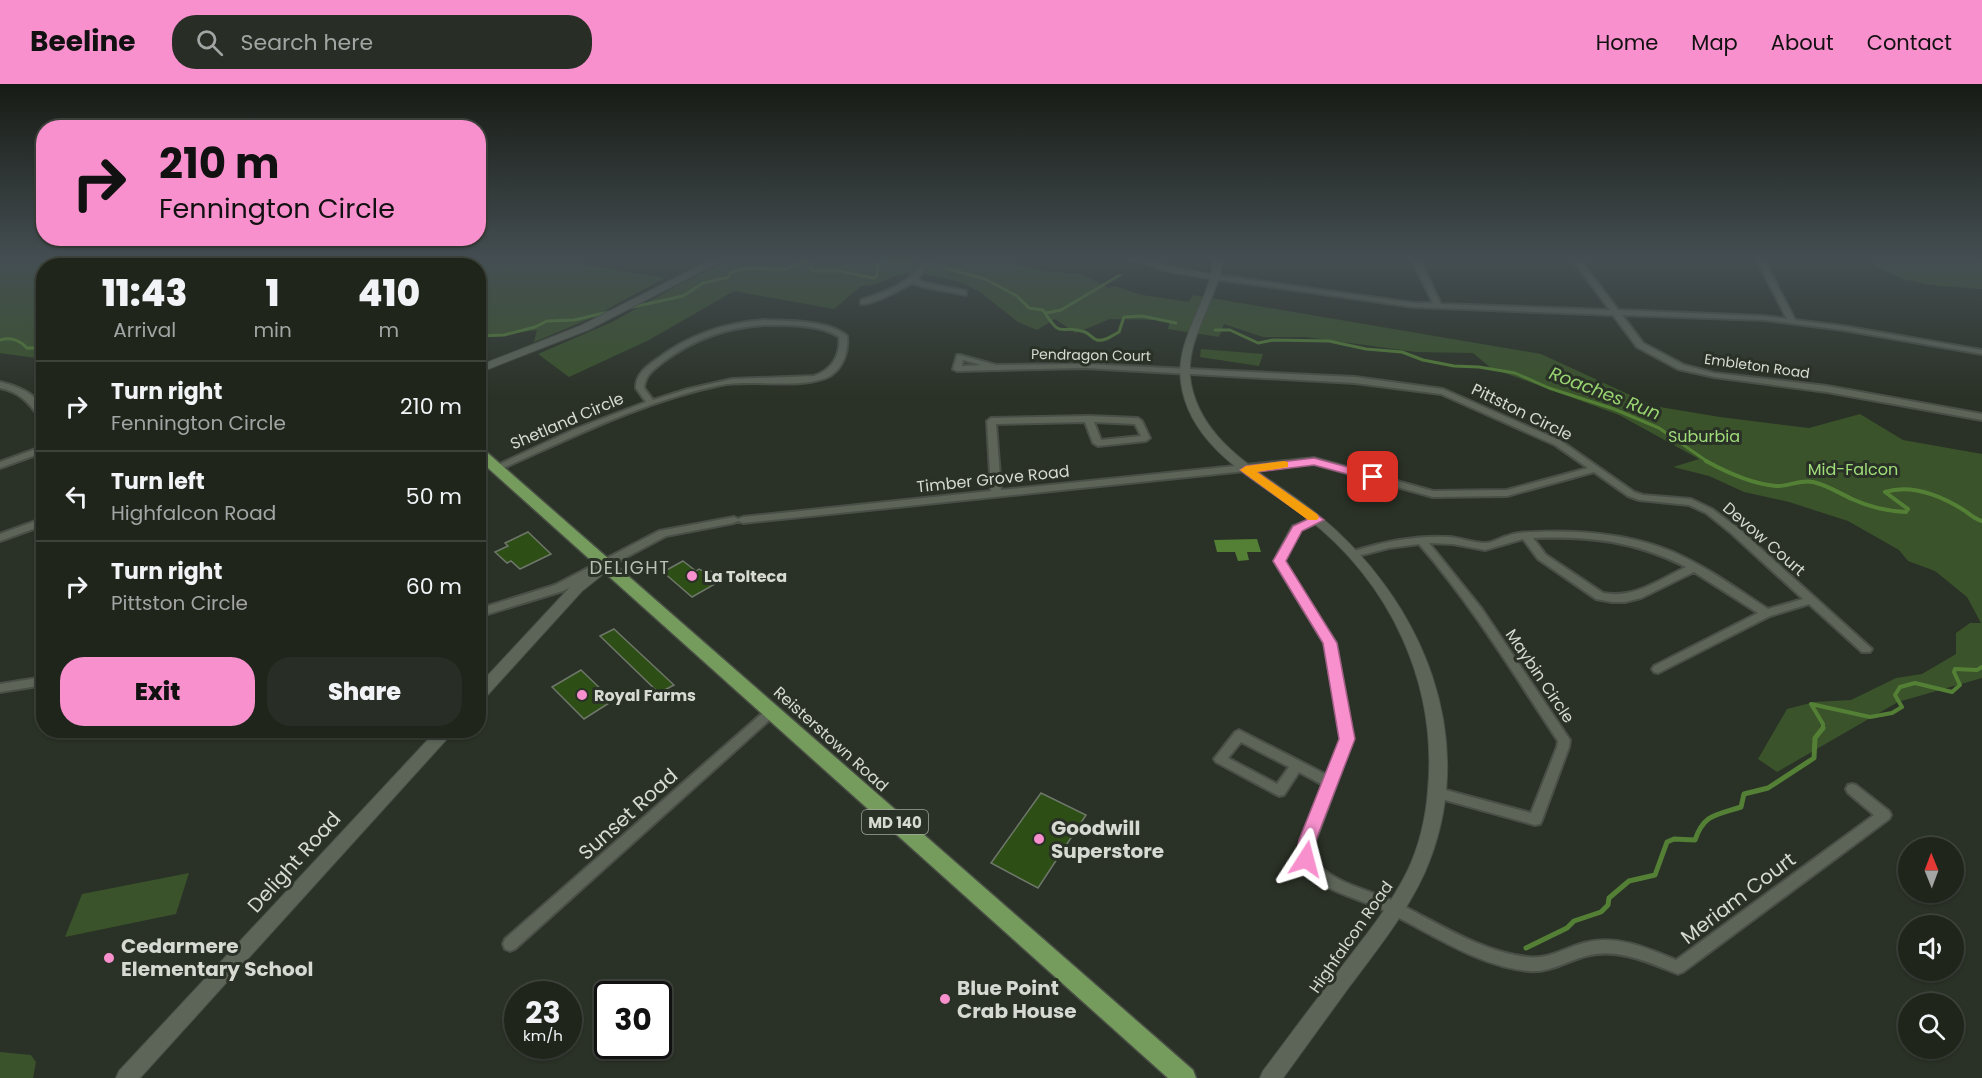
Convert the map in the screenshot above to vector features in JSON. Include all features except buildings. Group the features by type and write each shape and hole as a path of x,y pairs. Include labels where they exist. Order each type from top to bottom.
{"main road":[{"name":"Reisterstown Road","path":"486,459 1185,1078"}],"street":[{"path":"486,367 584,328 629,304"},
{"name":"Highfalcon Road","path":"1204,304 1187,348 1185,371 1191,398 1202,420 1216,440 1246,470 1317,520 1354,554 1394,607 1408,630 1423,665 1439,735 1438,793 1422,857 1395,909 1270,1078"},
{"path":"1420,304 1736,316 1792,321 1982,352"},
{"name":"Embleton Road","path":"1609,304 1640,345 1665,360 1690,369 1714,375 1827,389 1982,417"},
{"path":"1784,304 1792,321"},
{"name":"Shetland Circle","path":"496,468 607,418 650,402 735,380 818,377 831,371 836,365 844,347 843,336 824,328 774,321 734,325 678,347 643,375 640,388 650,402"},
{"name":"Pendragon Court","path":"996,367 1085,366 1185,371"},
{"name":"Pittston Circle","path":"1185,371 1355,380 1443,392 1558,443 1595,469"},
{"path":"0,386 22,392 30,397 36,406"},
{"path":"996,494 991,421 1088,418 1138,421 1146,438 1098,443 1088,418"},
{"path":"0,465 36,452"},
{"path":"1246,470 1314,462 1419,490 1444,494 1507,493 1595,469"},
{"name":"Devow Court","path":"1595,469 1630,494 1642,498 1691,502 1709,511 1735,531 1866,649"},
{"name":"Timber Grove Road","path":"486,611 558,588 606,565 650,538 663,533 739,520 1246,470"},
{"path":"1317,520 1297,528 1279,561 1330,643 1347,739 1307,840 1306,859 1316,872 1326,878 1395,909"},
{"path":"0,538 36,524"},
{"path":"1354,554 1378,547 1420,540 1454,540 1487,547 1514,537 1526,536 1586,534 1629,540 1673,555 1766,613"},
{"path":"1526,536 1542,557 1600,596 1610,599 1630,598 1695,567"},
{"name":"Maybin Circle","path":"1420,540 1440,561 1471,603 1564,740 1535,820 1438,793"},
{"path":"486,687 577,588 606,565"},
{"path":"1658,669 1766,613 1811,600"},
{"path":"0,688 36,682"},
{"name":"Sunset Road","path":"510,944 771,712"},
{"path":"1297,765 1279,791 1220,759 1239,735 1297,765 1329,782"},
{"name":"Delight Road","path":"126,1078 440,738"},
{"name":"Meriam Court","path":"1395,909 1441,933 1506,960 1529,964 1550,963 1589,948 1610,948 1634,952 1678,967 1884,815 1852,789"}],"green space":[{"path":"0,304 36,304 36,358 0,353"},
{"path":"486,304 616,304 589,319 534,342 537,330 486,337"},
{"path":"644,304 711,304 649,340 569,377 538,354 612,322"},
{"path":"808,304 839,304 834,309"},
{"path":"996,304 1248,304 1541,354 1654,406 1809,428 1860,414 1903,440 1982,454 1982,678 1898,702 1777,772 1758,759 1787,709 1814,702 1851,700 1896,678 1922,674 1956,654 1956,633 1970,623 1981,623 1967,597 1935,571 1908,561 1899,550 1848,521 1789,502 1744,492 1709,476 1673,467 1699,459 1619,415 1491,368 1473,353 1416,352 1306,337 1263,337 1224,324 1219,337 1168,329 1170,320 1110,319 1076,333 1055,319 1037,330 1018,322"},
{"path":"1201,349 1263,354 1259,366 1200,357"},
{"path":"189,873 176,914 65,937 82,894"},
{"path":"0,1052 31,1055 36,1062 33,1078 0,1078"}],"shaded area":[{"path":"1257,539 1261,552 1247,552 1249,560 1238,561 1235,552 1217,552 1214,540"}],"waterway":[{"name":"Roaches Run","path":"628,308 645,304"},
{"name":"Roaches Run","path":"1025,304 1029,308 1043,310 1058,329 1085,332 1097,340 1119,332 1124,317 1142,316 1176,323"},
{"path":"1046,313 1061,310 1070,304"},
{"name":"Roaches Run","path":"486,336 504,335 535,327 547,321 574,320 609,312"},
{"name":"Roaches Run","path":"1215,330 1230,330 1258,343 1273,340 1329,341 1366,349 1402,352 1423,360 1454,366 1479,367 1515,373 1549,388 1614,409 1659,428 1708,462"},
{"name":"Roaches Run","path":"0,340 15,340 27,348 36,348"},
{"name":"Roaches Run","path":"1708,462 1731,473 1767,485 1781,486 1813,482 1865,504 1892,511 1906,512 1908,509 1885,492 1905,489 1925,492 1953,504 1982,521"},
{"path":"1823,728 1811,704 1870,717 1892,713 1902,707 1895,695 1900,687 1915,683 1952,692 1960,685 1954,672 1955,669 1977,670 1982,667"},
{"path":"1526,948 1567,928 1574,921 1601,912 1608,905 1609,898 1629,881 1655,875 1667,842 1674,839 1695,840 1707,820 1741,807 1744,794 1768,788 1814,758 1815,738 1823,728"}],"slow traffic":[{"path":"1284,465 1246,470 1313,517"}],"place":[{"name":"La Tolteca","path":"692,576"},
{"name":"Royal Farms","path":"582,695"},
{"name":"Goodwill Superstore","path":"1039,839"},
{"name":"Cedarmere Elementary School","path":"109,958"},
{"name":"Blue Point Crab House","path":"945,999"}],"district":[{"name":"DELIGHT","path":"630,567"}],"route":[{"path":"1306,859 1307,840 1347,739 1330,643 1279,561 1297,528 1317,520 1246,470 1314,462 1373,477"}],"park label":[{"name":"Suburbia","path":"1704,436"},
{"name":"Mid-Falcon","path":"1853,469"}]}
